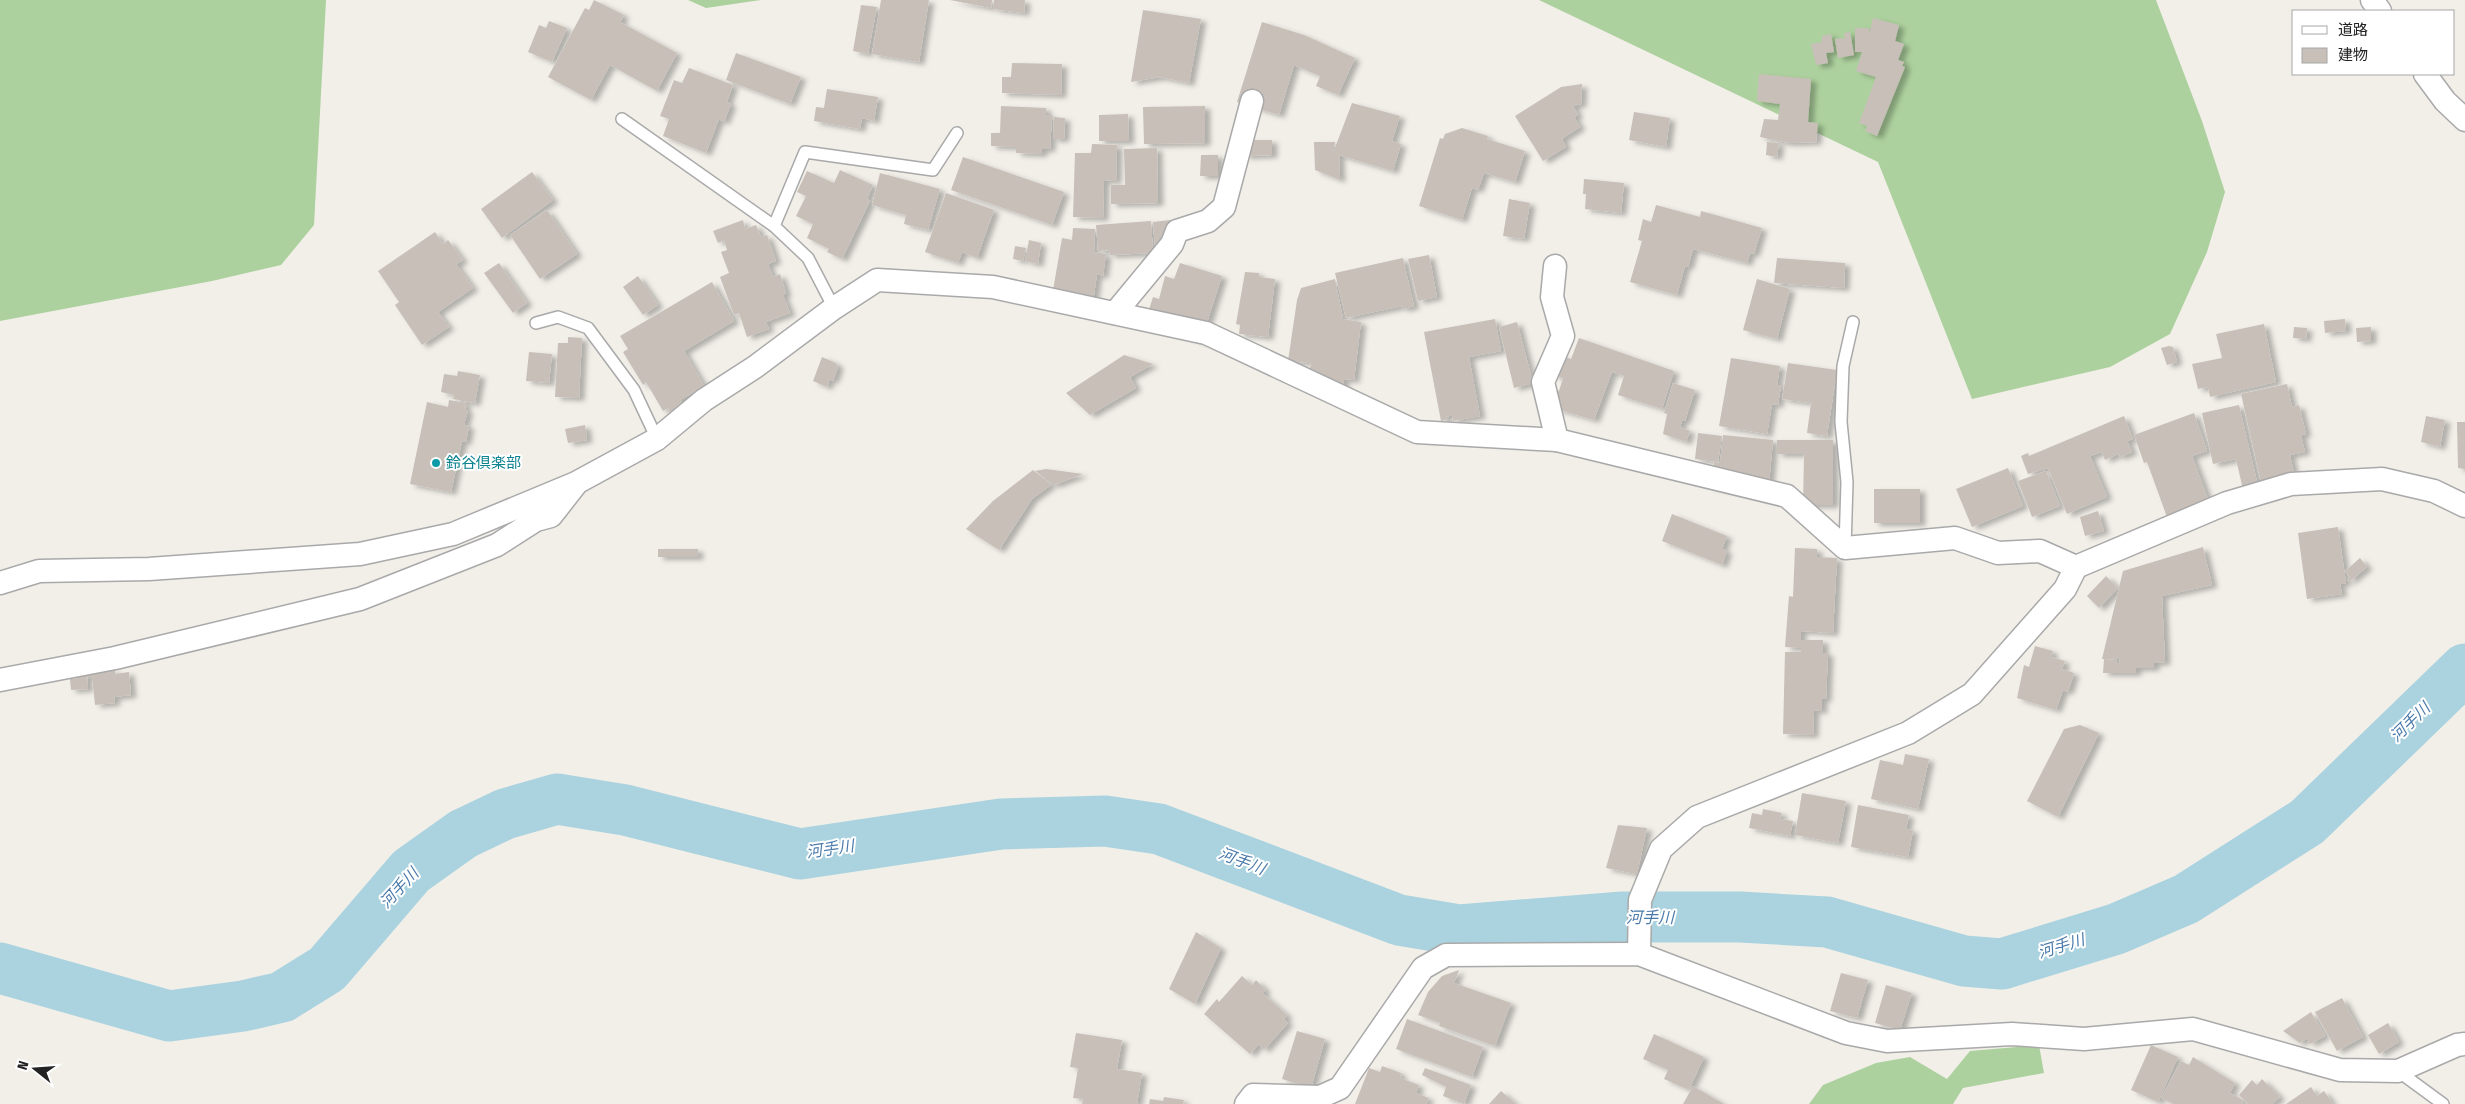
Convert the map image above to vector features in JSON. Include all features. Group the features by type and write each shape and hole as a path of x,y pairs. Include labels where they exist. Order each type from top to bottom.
{"street":[{"path":"2426,75 2445,101 2465,120"},
{"path":"1115,313 1172,244 1177,232 1208,221 1224,207 1237,165 1252,101"},
{"path":"1555,266 1552,297 1563,336 1543,382 1557,440"},
{"path":"0,583 39,571 149,570 360,554 453,534 576,484 657,439 704,400 755,367 834,308 877,280 993,287 1206,333 1417,432 1557,440 1786,496 1845,548 1955,538 1998,552 2040,551 2076,566"},
{"path":"1639,943 1640,900 1661,849 1697,817 1908,733 1972,694 2065,589 2076,566 2227,503 2291,484 2382,478 2434,491 2465,506"},
{"path":"0,680 115,658 360,599 497,544 536,520 552,516 576,484"},
{"path":"1246,1104 1253,1095 1320,1097 1340,1088 1423,968 1446,955 1639,943 1846,1033 1887,1041 2012,1034 2084,1039 2193,1029 2340,1070 2398,1071 2457,1045 2465,1044"}],"lane":[{"path":"622,119 774,226 808,258 834,308"},
{"path":"774,226 805,152 933,170 956,133"},
{"path":"536,323 558,317 588,328 634,390 657,439"},
{"path":"1845,548 1847,482 1841,422 1843,366 1853,322"},
{"path":"2398,1071 2443,1104"}],"green space":[{"path":"0,0 326,0 314,225 281,265 212,281 0,321"},
{"path":"688,0 761,0 706,8"},
{"path":"1539,0 2156,0 2202,121 2225,192 2207,252 2170,334 2110,367 1972,399 1878,162"},
{"path":"2039,1045 2044,1073 1963,1088 1953,1104 1809,1104 1823,1085 1876,1063 1910,1057 1947,1079 1970,1051"}],"building":[{"path":"594,0 624,15 620,22 677,53 657,91 610,65 591,100 548,77 585,8 589,10"},
{"path":"881,0 929,0 919,62 872,54"},
{"path":"950,0 992,0 991,8"},
{"path":"994,0 1025,0 1024,13 993,9"},
{"path":"861,5 877,7 868,54 853,51"},
{"path":"1143,10 1201,19 1189,83 1160,77 1131,82"},
{"path":"1873,18 1899,25 1895,41 1904,44 1898,60 1904,62 1902,66 1905,67 1877,136 1865,131 1867,126 1859,123 1876,77 1856,71 1862,52 1855,52 1855,28 1869,28 1869,34"},
{"path":"549,21 567,28 552,62 528,52 539,25 546,28"},
{"path":"1262,22 1304,35 1355,58 1338,95 1316,86 1320,76 1294,65 1279,115 1237,102"},
{"path":"1850,32 1854,55 1838,58 1835,39 1845,38 1844,33"},
{"path":"1831,34 1834,52 1826,53 1828,63 1816,65 1811,44 1822,42 1822,36"},
{"path":"736,53 801,77 790,104 726,80"},
{"path":"1012,63 1062,64 1061,95 1002,93 1002,77 1011,77"},
{"path":"689,68 733,85 727,102 731,104 724,122 719,119 706,153 663,136 669,119 660,116 674,80 682,83"},
{"path":"1759,74 1811,79 1808,122 1818,123 1816,142 1789,143 1760,137 1764,119 1778,120 1780,104 1757,101"},
{"path":"1582,84 1581,104 1573,106 1578,115 1574,117 1580,127 1562,139 1566,147 1543,161 1515,116 1561,87"},
{"path":"827,89 878,97 874,121 862,118 860,129 814,121 816,107 824,108"},
{"path":"1352,103 1400,116 1392,141 1401,144 1393,171 1339,155 1340,180 1315,170 1314,142 1335,142 1333,153"},
{"path":"1001,106 1046,108 1046,115 1052,115 1050,149 1042,149 1042,154 1016,153 1016,147 991,146 991,133 1000,133"},
{"path":"1205,106 1205,143 1144,144 1143,107"},
{"path":"1634,112 1670,118 1666,147 1629,140"},
{"path":"1128,114 1129,141 1099,141 1099,115"},
{"path":"1054,117 1065,118 1064,139 1053,139"},
{"path":"1462,128 1488,136 1487,139 1525,151 1515,182 1484,173 1478,190 1472,188 1462,220 1419,206 1440,138 1443,139 1445,134"},
{"path":"1244,140 1272,140 1272,155 1244,156"},
{"path":"1767,142 1779,143 1777,157 1766,155"},
{"path":"1092,144 1117,145 1116,181 1104,180 1103,218 1073,217 1075,153 1091,153"},
{"path":"1157,148 1158,203 1111,204 1111,185 1125,185 1124,149"},
{"path":"1201,155 1218,155 1218,176 1200,176"},
{"path":"963,157 1064,192 1052,225 951,190"},
{"path":"840,170 873,185 867,199 870,201 842,259 827,252 829,249 807,238 813,224 796,216 806,196 797,192 807,171 834,183"},
{"path":"532,172 553,200 502,238 481,209"},
{"path":"880,173 940,189 928,230 904,224 906,215 872,205"},
{"path":"1584,179 1624,183 1621,213 1585,209"},
{"path":"946,193 994,210 977,258 962,252 958,263 925,252"},
{"path":"1509,199 1530,203 1524,239 1503,236"},
{"path":"1656,205 1700,217 1701,211 1762,228 1754,254 1750,253 1747,263 1693,249 1688,267 1685,266 1677,295 1630,282 1642,241 1638,240 1643,219 1651,222"},
{"path":"547,210 577,254 540,279 510,235"},
{"path":"1179,219 1155,248 1153,222"},
{"path":"743,220 745,229 756,225 761,237 767,235 776,261 768,264 773,277 780,274 786,293 783,295 790,313 766,322 769,329 747,337 739,313 734,315 720,277 729,273 721,252 727,250 724,240 718,243 713,231"},
{"path":"1151,221 1153,253 1110,255 1109,250 1098,251 1096,225"},
{"path":"1073,228 1095,229 1094,252 1106,254 1103,276 1097,274 1092,309 1051,302 1062,238 1072,240"},
{"path":"435,232 443,244 448,240 463,260 456,264 473,288 438,312 449,327 422,345 395,305 399,302 378,271"},
{"path":"1029,240 1041,243 1038,264 1025,261"},
{"path":"1015,246 1026,248 1023,261 1013,259"},
{"path":"1429,255 1437,297 1418,301 1408,259"},
{"path":"1403,258 1414,306 1403,309 1402,306 1346,318 1335,273"},
{"path":"1777,258 1845,263 1844,288 1774,283"},
{"path":"499,263 527,303 513,313 484,273"},
{"path":"1180,263 1222,276 1201,341 1145,322 1153,297 1159,299 1165,276 1174,279"},
{"path":"1245,272 1259,273 1259,277 1275,279 1268,337 1239,334 1240,325 1236,324"},
{"path":"638,276 658,305 643,315 623,287"},
{"path":"1335,279 1343,319 1361,322 1354,380 1344,379 1343,388 1309,375 1311,363 1288,361 1297,300 1301,288"},
{"path":"1757,279 1790,289 1777,339 1743,330"},
{"path":"712,282 734,321 684,351 704,386 680,400 684,406 671,413 668,408 663,411 646,382 643,385 623,352 628,349 620,336"},
{"path":"1495,319 1501,351 1469,357 1480,416 1453,421 1452,415 1446,417 1446,420 1441,421 1424,332"},
{"path":"2345,319 2346,331 2325,333 2324,321"},
{"path":"1517,322 1533,383 1514,388 1499,327"},
{"path":"2264,324 2276,382 2210,397 2208,387 2198,389 2192,364 2222,358 2216,334"},
{"path":"2294,327 2307,328 2306,339 2293,338"},
{"path":"2371,327 2371,341 2357,342 2356,328"},
{"path":"568,337 582,338 579,398 555,397 558,343 568,343"},
{"path":"1579,338 1674,371 1662,409 1618,395 1624,376 1612,372 1594,420 1556,409 1552,389 1559,391 1563,378 1552,375 1558,355 1571,359"},
{"path":"2173,347 2177,362 2167,365 2161,348"},
{"path":"529,352 552,354 549,383 526,381"},
{"path":"1124,355 1153,364 1130,377 1136,388 1090,415 1066,393"},
{"path":"822,357 836,363 838,367 833,381 830,379 827,387 813,381"},
{"path":"1731,358 1780,366 1777,385 1781,385 1778,405 1772,404 1767,434 1719,426"},
{"path":"1788,363 1837,370 1827,436 1807,433 1811,403 1782,399"},
{"path":"458,371 480,375 475,403 453,399 454,395 441,392 444,374 457,376"},
{"path":"1673,383 1695,390 1685,421 1682,421 1680,427 1690,431 1686,442 1663,434 1667,414 1664,413"},
{"path":"2287,384 2292,407 2299,405 2306,434 2301,435 2305,452 2290,455 2296,484 2263,491 2241,394"},
{"name":"鈴谷倶楽部","path":"449,400 466,403 465,410 468,410 464,425 469,426 466,442 462,441 451,492 410,484 427,402 448,407"},
{"path":"2239,405 2259,490 2244,494 2236,459 2213,464 2202,413"},
{"path":"2194,413 2207,451 2192,456 2209,502 2167,517 2147,462 2144,463 2134,435"},
{"path":"2124,416 2133,439 2127,441 2132,452 2120,457 2118,454 2105,460 2102,452 2090,456 2107,497 2067,514 2048,468 2028,474 2021,456 2028,453 2029,456"},
{"path":"2426,416 2445,420 2440,447 2421,442"},
{"path":"2457,422 2465,422 2465,469 2458,468"},
{"path":"585,425 587,440 568,443 565,429"},
{"path":"1698,433 1722,436 1718,462 1695,459"},
{"path":"1723,435 1773,440 1768,495 1711,486 1714,462 1720,463"},
{"path":"1777,440 1833,440 1833,505 1803,505 1804,454 1777,454"},
{"path":"2008,468 2023,506 1972,527 1956,489"},
{"path":"1046,469 1083,474 1054,485 1035,471"},
{"path":"1033,470 1051,485 1032,499 999,550 966,529 993,501"},
{"path":"2046,471 2060,506 2032,517 2018,481"},
{"path":"1874,489 1920,489 1920,523 1874,523"},
{"path":"2098,511 2104,531 2085,536 2080,517"},
{"path":"1672,514 1727,536 1722,549 1727,551 1722,565 1662,541"},
{"path":"2338,527 2346,583 2340,584 2342,594 2307,599 2298,533"},
{"path":"2203,547 2212,585 2162,596 2165,662 2154,663 2154,668 2136,668 2136,673 2103,673 2104,659 2102,659 2123,571","holes":["2104,659 2120,659 2119,663 2116,663 2117,660"]},
{"path":"1795,548 1817,549 1817,557 1837,558 1833,633 1801,631 1801,640 1823,640 1823,653 1828,653 1826,699 1822,699 1822,711 1814,710 1813,735 1783,734 1785,652 1801,652 1801,648 1785,647 1789,596 1793,597"},
{"path":"658,549 698,549 698,557 658,557"},
{"path":"2360,558 2367,567 2349,582 2347,580 2350,578 2345,571"},
{"path":"2106,576 2118,588 2099,608 2087,596"},
{"path":"2035,646 2053,651 2051,657 2065,661 2062,669 2074,673 2068,692 2063,690 2056,710 2017,698 2024,665 2029,667"},
{"path":"115,670 115,674 129,672 131,695 114,697 115,703 95,705 92,677 87,677 88,689 71,690 70,679 78,678 77,673"},
{"path":"2080,725 2099,733 2058,817 2027,801 2064,729"},
{"path":"1905,754 1929,759 1918,809 1871,799 1880,760 1903,765"},
{"path":"1802,793 1846,801 1838,843 1795,835"},
{"path":"1858,805 1909,815 1906,829 1913,830 1908,857 1851,847"},
{"path":"1763,809 1782,813 1780,819 1793,821 1790,836 1749,828 1752,813 1762,815"},
{"path":"1618,825 1647,828 1637,874 1606,868"},
{"path":"1196,932 1221,948 1195,1004 1169,989"},
{"path":"1459,970 1454,983 1511,1003 1495,1046 1439,1026 1440,1023 1418,1015 1428,992 1442,976"},
{"path":"1841,973 1868,980 1857,1018 1830,1011"},
{"path":"1242,976 1252,985 1256,980 1266,990 1262,993 1287,1015 1284,1019 1288,1023 1264,1050 1259,1044 1250,1054 1204,1014 1217,999 1219,1002"},
{"path":"1886,985 1912,993 1900,1030 1875,1023"},
{"path":"2342,998 2363,1037 2337,1051 2315,1012"},
{"path":"2311,1012 2325,1036 2310,1044 2307,1038 2300,1043 2283,1031"},
{"path":"1407,1019 1483,1047 1472,1077 1396,1049"},
{"path":"2388,1023 2399,1042 2379,1054 2368,1035"},
{"path":"1297,1031 1325,1039 1311,1088 1282,1079"},
{"path":"1076,1033 1122,1040 1117,1069 1142,1073 1137,1104 1082,1104 1083,1099 1073,1098 1078,1068 1070,1067"},
{"path":"1654,1034 1704,1057 1689,1090 1664,1079 1668,1070 1643,1059"},
{"path":"2151,1045 2178,1057 2158,1102 2131,1090"},
{"path":"2193,1057 2235,1083 2230,1093 2243,1100 2241,1104 2173,1104 2161,1098 2181,1061 2189,1065"},
{"path":"1382,1066 1401,1073 1400,1078 1419,1085 1416,1093 1429,1098 1426,1104 1355,1104 1369,1068 1380,1072"},
{"path":"1425,1068 1471,1085 1464,1104 1443,1096 1446,1087 1422,1075"},
{"path":"2262,1079 2280,1097 2272,1104 2248,1104 2239,1095 2252,1080 2257,1085"},
{"path":"1693,1086 1724,1104 1683,1104"},
{"path":"2311,1087 2317,1096 2324,1091 2333,1104 2286,1104"},
{"path":"1501,1091 1516,1104 1489,1104"},
{"path":"1164,1097 1184,1100 1183,1104 1149,1104 1150,1099 1163,1101"}],"waterway":[{"name":"河手川","path":"0,968 169,1016 243,1006 282,997 327,969 411,871 463,834 505,814 557,799 625,810 800,854 1001,824 1105,821 1159,829 1399,920 1459,930 1623,917 1740,917 1827,922 1964,961 2002,964 2116,929 2186,899 2307,822 2465,669"}],"place":[{"name":"鈴谷倶楽部","path":"436,463"}]}
